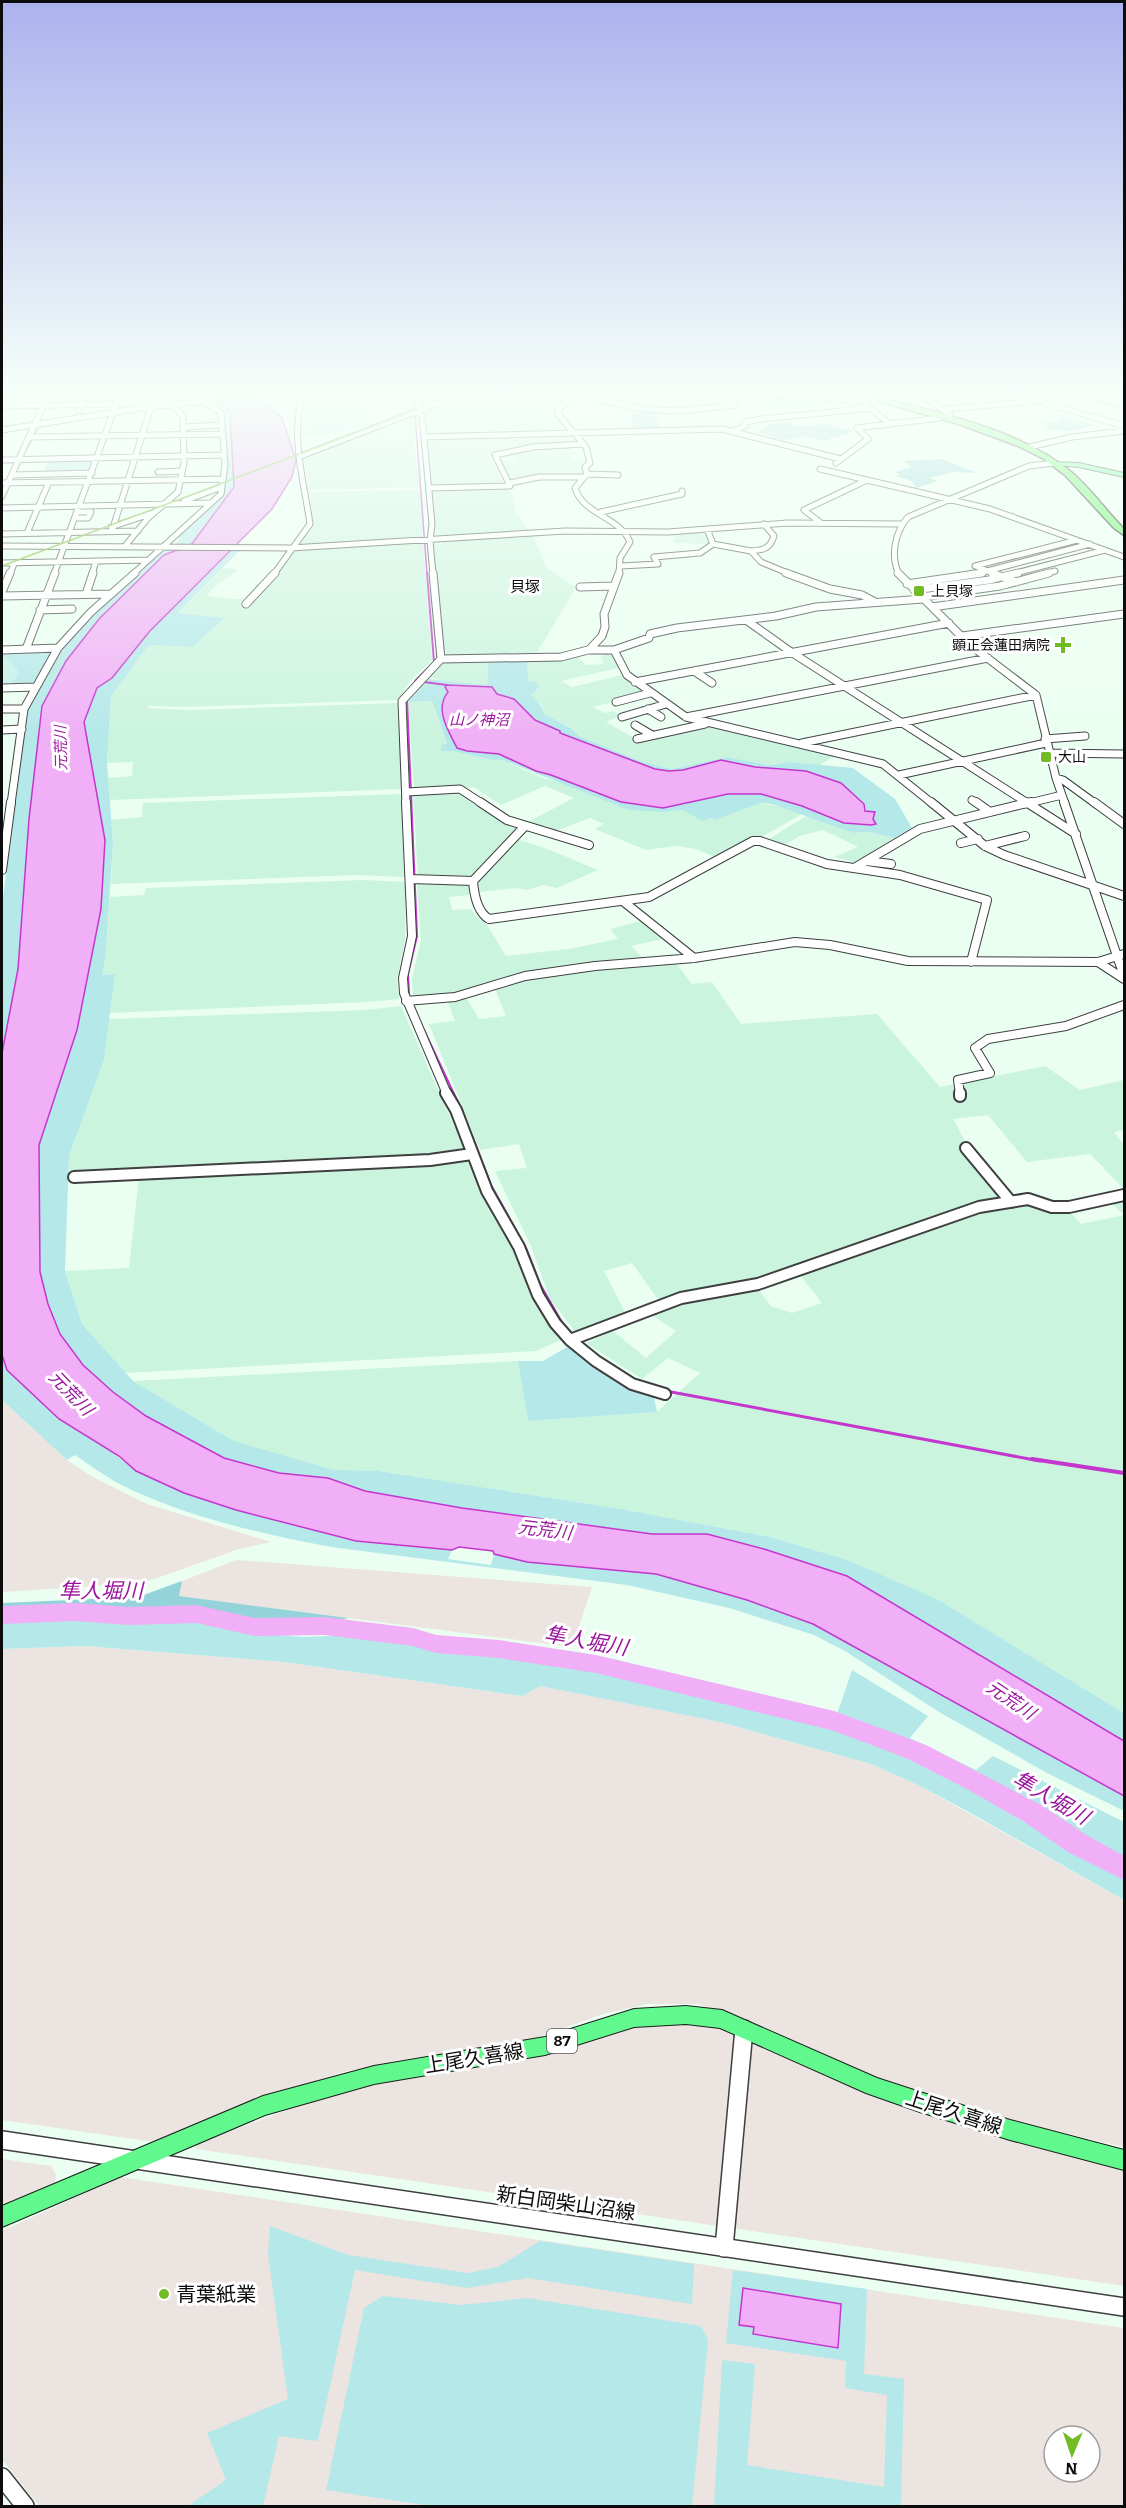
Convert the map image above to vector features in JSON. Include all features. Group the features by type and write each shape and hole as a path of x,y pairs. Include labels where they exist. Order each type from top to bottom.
{"highway":[{"path":"1101,508 1125,533"},
{"path":"1109,508 1125,526"}],"main road":[{"name":"上尾久喜線","path":"2,2217 263,2106 363,2078 545,2046 634,2018 686,2015 722,2019 873,2086 1010,2130 1125,2160"}],"street":[{"path":"27,533 38,508"},
{"path":"46,508 77,512 102,508"},
{"path":"26,649 79,508"},
{"path":"113,529 120,508"},
{"path":"125,546 159,508"},
{"path":"2,870 11,783 24,709 36,687 58,648 111,594 204,508"},
{"path":"246,604 270,582 291,548 310,524 308,508"},
{"path":"430,508 441,659"},
{"path":"588,650 602,636 604,614 621,566 620,558 630,542 625,531 593,508"},
{"path":"601,512 619,508"},
{"path":"808,508 804,510 821,523"},
{"path":"929,508 908,517 902,524 894,565 897,574 962,636 1036,695 1056,778 1092,884 1121,955 1125,978"},
{"path":"985,508 1053,534 1125,557"},
{"path":"2,569 154,513"},
{"path":"2,546 291,548 537,532 668,532 764,524 902,524"},
{"path":"621,566 658,564 654,557 700,553 713,544 751,551 764,550 772,543 774,536 764,524"},
{"path":"113,529 138,531"},
{"path":"707,529 713,544"},
{"path":"2,534 99,532"},
{"path":"1016,582 975,566 1077,540"},
{"path":"907,584 988,571 1090,544"},
{"path":"914,590 1002,577 1105,549"},
{"path":"751,551 761,562 830,589 862,595 878,604"},
{"path":"2,563 148,560"},
{"path":"86,594 96,561"},
{"path":"2,592 16,563"},
{"path":"665,1394 632,1384 570,1340 555,1323 538,1295 519,1246 487,1191 456,1110 406,1001 403,978 412,936 402,701 441,659 561,657 588,650 614,650 662,631 746,620 825,606 878,604 922,598 1016,582 1055,572 1042,566"},
{"path":"932,607 1125,580"},
{"path":"580,586 614,586"},
{"path":"2,597 111,594"},
{"path":"40,610 72,609"},
{"path":"962,636 1125,614"},
{"path":"746,620 791,652 1076,834"},
{"path":"635,682 949,623"},
{"path":"2,650 58,648"},
{"path":"614,650 627,675 686,717 883,764 986,846 1004,855 1125,896"},
{"path":"686,717 988,658"},
{"path":"694,671 711,683"},
{"path":"2,688 36,687"},
{"path":"616,702 650,693"},
{"path":"797,744 1036,695"},
{"path":"622,717 666,704"},
{"path":"2,709 24,709"},
{"path":"648,709 661,717"},
{"path":"637,739 705,723"},
{"path":"635,725 652,735"},
{"path":"2,730 22,729"},
{"path":"899,776 1046,741 1085,736"},
{"path":"1049,753 1125,754"},
{"path":"1056,778 1063,780 1125,824"},
{"path":"407,792 460,789 507,820 589,845"},
{"path":"856,867 920,829 1062,795"},
{"path":"972,800 990,812"},
{"path":"493,811 501,807"},
{"path":"525,826 473,881 474,894 484,916 489,918 649,897 753,841 760,841 827,864 900,875 987,900 971,962"},
{"path":"986,846 1025,836"},
{"path":"961,843 978,839"},
{"path":"866,861 891,864"},
{"path":"411,879 473,881"},
{"path":"624,902 694,958"},
{"path":"406,1001 454,997 525,976 595,966 694,958 795,942 830,945 908,961 1098,962 1121,955"},
{"path":"1098,962 1125,978"},
{"path":"960,1096 958,1080 990,1073 989,1064 975,1048 988,1039 1066,1026 1125,1005"},
{"path":"966,1148 1011,1202"},
{"path":"74,1177 430,1160 472,1154"},
{"path":"570,1340 681,1298 758,1284 979,1207 1028,1199 1052,1207 1069,1207 1125,1196"},
{"path":"724,2247 744,2029"},
{"name":"新白岡柴山沼線","path":"2,2140 1125,2307"},
{"path":"2,2477 25,2506"}],"shaded area":[{"path":"207,508 218,508 191,545 175,545 180,538 176,537"},
{"path":"180,548 164,555 99,619 66,661 42,706 29,819 18,969 2,1053 2,905 28,708 63,647 90,617 161,551"},
{"path":"229,550 240,550 178,613 224,618 193,647 149,645 111,696 107,763 113,843 106,951 102,975 115,974 104,1060 69,1156 65,1271 82,1324 133,1381 234,1441 333,1470 379,1471 621,1509 770,1537 848,1560 937,1599 1124,1713 1124,1741 847,1576 764,1549 707,1534 652,1534 462,1508 365,1491 328,1478 279,1473 224,1458 146,1416 113,1392 83,1365 60,1334 48,1304 40,1272 39,1145 77,1030 101,909 105,840 84,722 97,688 112,678 149,633"},
{"path":"53,650 34,685 2,687 2,651"},
{"path":"2,658 10,661 18,670 17,676 9,686 2,686"},
{"name":"山ノ神沼","path":"534,658 527,662 529,681 538,682 539,687 531,695 540,704 545,714 572,729 579,736 640,761 672,769 727,757 769,765 789,762 853,768 895,799 912,828 894,838 870,832 853,833 772,804 761,803 715,820 711,818 702,821 682,810 665,812 629,810 502,760 441,751 441,745 447,744 432,701 408,702 429,679 487,685 488,659"},
{"path":"567,1347 574,1348 630,1388 654,1397 657,1412 528,1421 518,1361 543,1361"},
{"path":"2,1355 7,1370 136,1471 184,1493 236,1510 356,1541 452,1550 448,1559 491,1565 494,1554 527,1562 656,1574 747,1600 813,1624 1124,1796 1124,1811 1047,1773 939,1712 845,1651 814,1635 729,1608 627,1585 331,1547 220,1522 165,1504 114,1481 75,1455 67,1460 2,1400"},
{"path":"2,1400 67,1460 91,1476 147,1504 271,1542 239,1549 143,1583 2,1592"},
{"path":"236,1560 592,1587 572,1647 178,1596 182,1581"},
{"path":"182,1581 179,1596 348,1618 335,1622 255,1624 194,1608 116,1613 79,1608 2,1610 2,1603 138,1597"},
{"path":"57,1618 157,1623 194,1622 265,1634 303,1637 358,1635 404,1640 446,1653 517,1658 698,1691 864,1736 916,1757 1030,1819 1076,1851 1124,1877 1124,1900 967,1811 918,1785 871,1764 720,1722 540,1686 522,1696 284,1662 85,1646 2,1649 2,1620"},
{"path":"85,1646 284,1662 522,1696 540,1686 720,1722 871,1764 918,1785 1124,1900 1124,2147 999,2118 896,2086 734,2014 697,2004 647,2004 603,2014 520,2044 398,2060 343,2072 232,2109 154,2142 2,2120 2,1649"},
{"path":"852,1670 928,1716 910,1738 976,1770 993,1756 1124,1822 1124,1858 1008,1790 970,1775 903,1739 838,1719 838,1711"},
{"path":"654,2021 723,2028 881,2099 923,2114 1000,2137 1124,2168 1124,2286 196,2149 197,2144 361,2085 442,2070 525,2060"},
{"path":"2,2159 51,2166 56,2175 54,2185 2,2207"},
{"path":"120,2177 1124,2328 1124,2506 39,2506 2,2459 2,2231"},
{"path":"270,2226 348,2255 468,2273 498,2267 540,2241 694,2264 692,2304 528,2278 467,2288 355,2270 318,2441 279,2436 263,2506 188,2506 226,2480 207,2433 288,2399 268,2254"},
{"path":"733,2270 867,2289 864,2374 904,2379 901,2506 714,2506 722,2360 755,2364 747,2465 884,2487 887,2395 845,2388 846,2361 726,2343"},
{"path":"383,2296 461,2305 528,2298 701,2326 708,2340 692,2506 430,2506 326,2490 364,2308"}],"green space":[{"path":"312,508 421,508 423,538 297,545 314,524"},
{"path":"434,508 515,508 516,514 529,531 436,536"},
{"path":"706,531 711,544 673,543 675,533"},
{"path":"533,535 546,567 576,588 536,654 446,657 433,544 442,544 443,540"},
{"path":"423,541 432,660 411,680 398,700 187,707 149,706 148,708 190,710 398,703 403,789 110,800 108,778 132,776 133,762 107,763 111,696 149,645 193,647 223,618 177,614 223,568 239,569 212,589 207,596 247,600 267,582 287,550"},
{"path":"599,651 611,652 619,668 561,681 572,687 622,675 646,693 593,707 605,713 613,711 620,716 606,722 638,740 704,725 835,755 820,765 789,762 769,765 727,757 672,769 640,761 579,736 572,729 545,714 541,704 534,700 531,695 527,662 534,658 577,656 586,665 604,664 600,657 603,656"},
{"path":"488,659 487,685 444,681 428,677 446,661"},
{"path":"432,701 447,745 441,751 502,760 540,777 665,812 682,810 702,821 711,818 715,820 761,803 802,814 760,838 755,836 717,858 696,849 675,846 646,850 595,829 604,824 590,818 553,832 524,824 574,798 545,786 501,805 474,787 414,790 408,702"},
{"path":"457,792 491,815 519,827 475,876 469,879 418,878 413,793"},
{"path":"402,794 405,877 356,875 111,884 113,843 111,820 142,817 143,803"},
{"path":"806,816 853,833 870,832 894,838 856,863 834,857 858,847 823,830 800,836 782,846 766,841"},
{"path":"517,839 598,870 557,888 544,885 527,890 515,888 479,892 479,881"},
{"path":"363,880 406,882 405,940 397,979 399,999 110,1013 115,974 101,975 106,951 110,897 144,895 146,888"},
{"path":"417,882 469,885 469,895 449,897 452,910 471,909 478,918 484,920 506,956 569,949 618,939 610,929 641,921 662,939 631,946 645,960 587,963 521,975 453,995 413,999 412,979 421,940"},
{"path":"676,963 692,984 712,982 741,1024 877,1014 940,1087 1045,1066 1080,1090 1124,1080 1124,1130 1114,1132 1124,1145 1124,1189 1090,1154 1027,1162 988,1115 953,1119 966,1143 959,1145 1005,1198 778,1273 659,1301 632,1263 604,1271 626,1314 577,1334 550,1299 531,1246 495,1171 527,1168 519,1144 480,1150 429,1024 455,1021 447,1000 466,997 479,1019 506,1016 495,989 527,979 591,967"},
{"path":"401,1006 465,1151 424,1157 69,1173 69,1156 104,1060 109,1019 365,1010"},
{"path":"470,1160 482,1193 513,1247 536,1305 561,1340 536,1351 125,1373 82,1324 65,1271 129,1268 139,1177 430,1165"},
{"path":"1124,1198 1124,1215 1110,1202"},
{"path":"1028,1202 1068,1210 1081,1224 1124,1215 1124,1713 937,1599 848,1560 770,1537 621,1509 379,1471 333,1471 234,1441 133,1381 518,1361 528,1421 657,1412 700,1373 668,1358 642,1379 586,1343 613,1331 646,1358 676,1331 650,1314 692,1300 756,1286 771,1306 792,1313 822,1303 799,1274 976,1211"}],"water":[{"name":"元荒川","path":"218,508 273,508 149,632 112,678 97,688 84,722 105,840 101,909 77,1030 39,1145 40,1272 48,1304 60,1334 83,1365 113,1392 146,1416 224,1458 279,1473 328,1478 365,1491 462,1508 652,1534 707,1534 764,1549 847,1576 1124,1741 1124,1796 813,1624 747,1600 656,1574 527,1562 494,1554 493,1551 459,1547 452,1550 356,1541 236,1510 184,1493 136,1471 119,1456 59,1419 7,1370 2,1355 2,1053 18,969 29,819 42,706 66,661 99,619 164,555 191,545"},
{"name":"山ノ神沼","path":"447,685 492,687 497,694 514,699 535,720 560,733 655,769 683,770 721,760 755,767 806,771 841,783 864,804 865,811 875,812 873,819 876,824 844,823 802,806 761,794 728,794 663,808 621,802 536,771 499,754 457,748 442,712 442,705 448,692 445,687"},
{"path":"743,2288 841,2304 838,2348 753,2334 754,2327 739,2325"}],"waterway":[{"path":"422,508 427,574"},
{"path":"427,573 434,662"},
{"path":"419,681 415,681 429,667"},
{"path":"424,682 447,685"},
{"path":"407,700 417,936 408,974 409,994"},
{"path":"424,1030 454,1094"},
{"path":"453,1093 462,1111"},
{"path":"472,1137 491,1186 526,1249 540,1285 563,1325"},
{"path":"666,1391 1040,1461"},
{"path":"1032,1459 1124,1473"},
{"name":"隼人堀川","path":"2,1615 75,1612 129,1616 196,1614 255,1627 325,1626 413,1637 436,1644 499,1649 596,1664 834,1721 889,1741 917,1752 974,1781 1124,1869"}],"railway":[{"path":"2,566 156,508"}],"place":[{"name":"上貝塚","path":"919,591"},
{"name":"顕正会蓮田病院","path":"1063,645"},
{"name":"大山","path":"1046,757"},
{"name":"青葉紙業","path":"164,2294"}],"district":[{"name":"貝塚","path":"525,587"}]}
